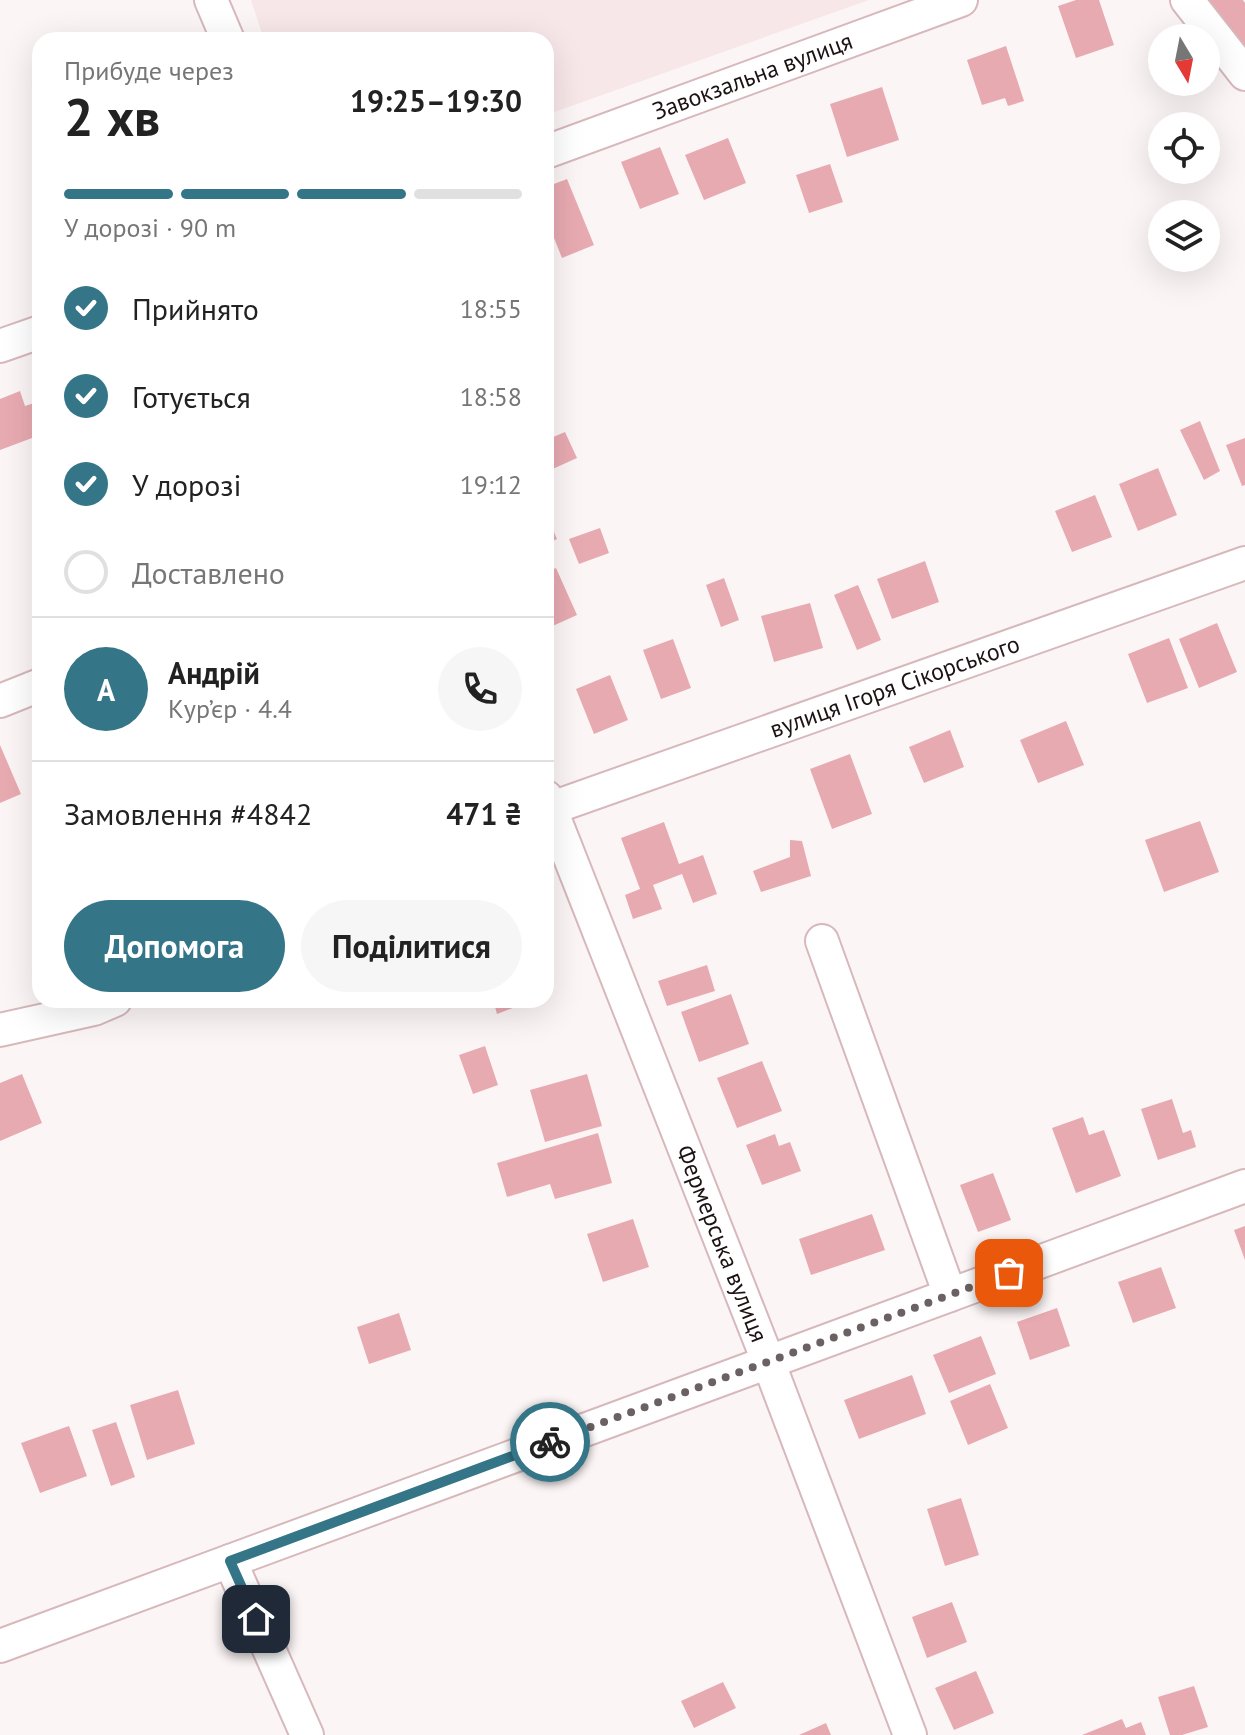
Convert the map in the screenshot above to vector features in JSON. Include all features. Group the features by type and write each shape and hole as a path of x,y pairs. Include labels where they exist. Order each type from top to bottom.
{"street":[{"path":"211,0 225,32"},
{"name":"Завокзальна вулиця","path":"554,149 961,0"},
{"path":"1187,0 1245,74"},
{"path":"0,346 32,335"},
{"name":"вулиця Ігоря Сікорського","path":"554,803 1245,563"},
{"path":"0,701 32,688"},
{"name":"Фермерська вулиця","path":"554,820 768,1361 910,1735"},
{"path":"822,941 950,1295"},
{"path":"0,1030 96,1008"},
{"path":"0,1646 1245,1186"},
{"path":"230,1561 307,1735"}],"shaded area":[{"path":"251,0 869,0 554,112 554,32 261,32"}],"building":[{"path":"1076,0 1099,0 1114,45 1076,58 1058,6"},
{"path":"1200,0 1243,0 1245,63 1220,24"},
{"path":"1006,46 1024,101 1008,106 1005,98 982,105 967,60"},
{"path":"882,87 899,140 847,157 830,104"},
{"path":"728,138 746,183 704,200 685,155"},
{"path":"660,147 679,194 640,209 621,162"},
{"path":"830,164 843,202 809,213 796,175"},
{"path":"567,179 594,245 562,258 554,238 554,184"},
{"path":"20,391 25,406 32,404 32,438 0,450 0,399"},
{"path":"1200,421 1220,471 1204,480 1180,430"},
{"path":"565,432 577,458 554,468 554,437"},
{"path":"1245,438 1245,485 1242,486 1226,445"},
{"path":"1158,468 1177,515 1138,531 1119,484"},
{"path":"1095,495 1112,537 1072,552 1055,511"},
{"path":"600,528 609,553 579,564 569,539"},
{"path":"925,561 939,602 892,619 877,579"},
{"path":"554,569 577,615 554,625"},
{"path":"724,578 739,620 721,627 706,585"},
{"path":"858,585 881,640 857,650 834,595"},
{"path":"810,603 823,648 774,662 761,616"},
{"path":"1217,623 1237,672 1199,688 1179,639"},
{"path":"1169,638 1188,688 1147,703 1128,654"},
{"path":"673,639 691,688 661,699 643,650"},
{"path":"610,675 628,720 594,734 576,689"},
{"path":"1066,721 1084,765 1038,783 1020,740"},
{"path":"950,730 964,767 924,783 909,747"},
{"path":"0,745 21,794 0,803"},
{"path":"850,754 872,814 832,829 810,769"},
{"path":"1200,821 1219,872 1164,892 1145,840"},
{"path":"664,822 679,864 703,855 717,894 693,903 682,874 653,885 662,909 633,919 625,895 640,889 621,838"},
{"path":"790,840 802,841 811,876 761,892 753,871 790,857"},
{"path":"707,965 715,991 667,1006 658,981"},
{"path":"731,994 749,1044 699,1062 681,1012"},
{"path":"495,1008 513,1008 497,1014"},
{"path":"485,1046 498,1085 473,1094 459,1055"},
{"path":"762,1061 782,1111 737,1128 717,1078"},
{"path":"22,1074 42,1123 0,1141 0,1083"},
{"path":"587,1074 602,1126 545,1142 530,1090"},
{"path":"1172,1099 1183,1133 1191,1130 1196,1147 1158,1160 1141,1109"},
{"path":"1083,1117 1089,1135 1104,1130 1121,1176 1076,1193 1052,1128"},
{"path":"598,1133 612,1183 555,1199 550,1184 507,1197 497,1163"},
{"path":"775,1134 779,1146 790,1142 801,1171 762,1185 746,1145"},
{"path":"993,1173 1011,1220 978,1232 960,1185"},
{"path":"872,1214 885,1250 811,1275 799,1239"},
{"path":"633,1219 649,1267 603,1282 587,1234"},
{"path":"1245,1226 1245,1260 1234,1230"},
{"path":"1161,1267 1176,1308 1133,1323 1118,1282"},
{"path":"1057,1308 1070,1346 1030,1360 1017,1322"},
{"path":"399,1313 411,1350 369,1364 357,1327"},
{"path":"981,1336 996,1374 949,1393 933,1355"},
{"path":"912,1375 926,1414 859,1439 844,1400"},
{"path":"990,1384 1008,1428 968,1445 950,1401"},
{"path":"178,1390 195,1444 147,1460 130,1405"},
{"path":"116,1422 135,1477 111,1486 92,1430"},
{"path":"69,1426 87,1476 40,1493 21,1443"},
{"path":"961,1498 979,1555 945,1566 927,1509"},
{"path":"952,1602 967,1642 927,1658 912,1617"},
{"path":"976,1671 994,1713 954,1730 935,1688"},
{"path":"723,1682 736,1708 694,1728 681,1701"},
{"path":"1194,1686 1208,1727 1182,1735 1170,1735 1158,1697"},
{"path":"1122,1719 1126,1728 1141,1722 1146,1735 1082,1735"},
{"path":"826,1723 831,1735 799,1735"}],"way so far":[{"path":"550,1442 1009,1273"}],"route":[{"path":"256,1619 230,1561 550,1442"}]}
